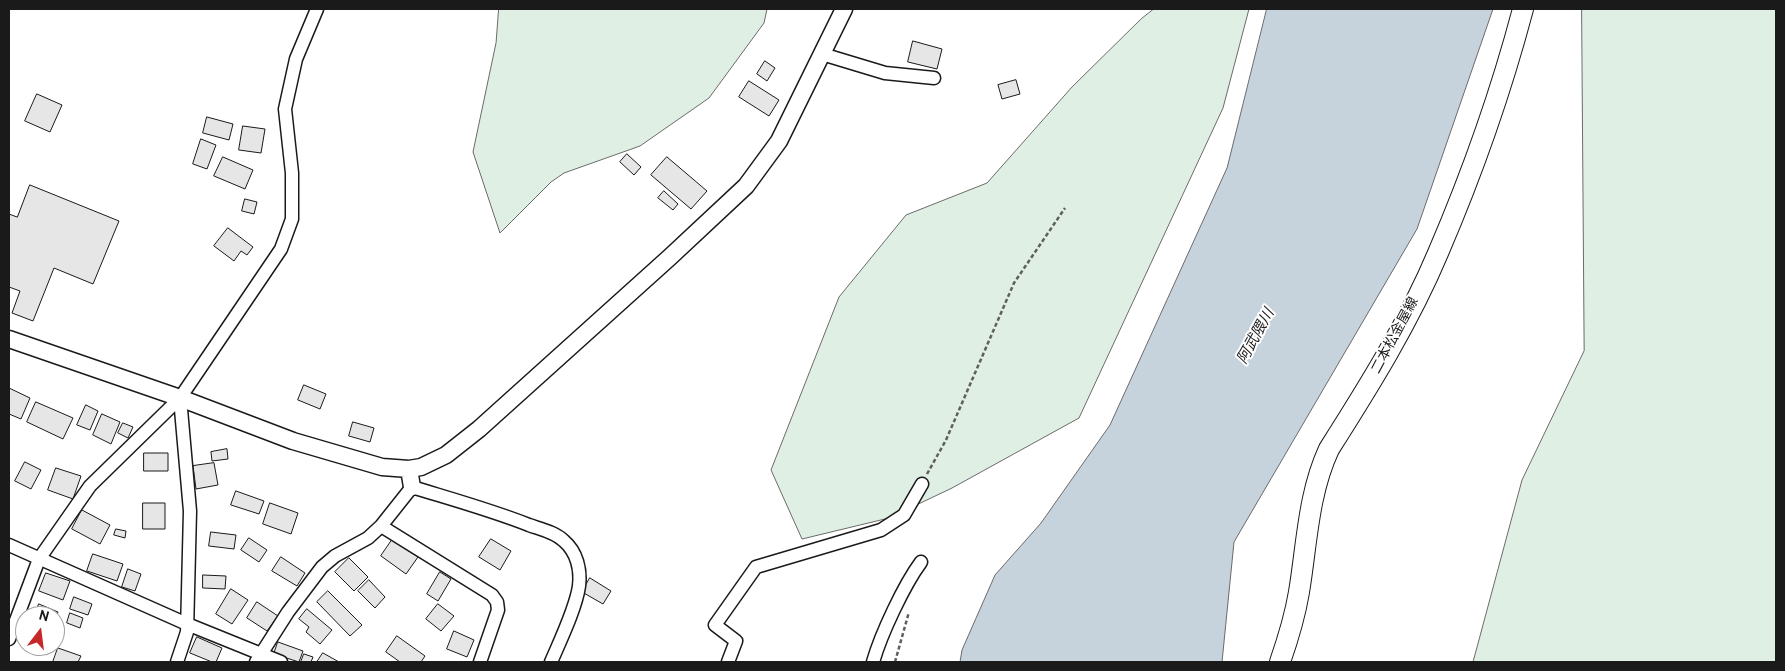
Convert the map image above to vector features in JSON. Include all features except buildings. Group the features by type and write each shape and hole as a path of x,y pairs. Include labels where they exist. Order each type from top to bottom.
{"main road":[{"name":"二本松金屋線","path":"1280,662 1295,612 1312,501 1323,461 1380,369 1438,254 1488,123 1523,9"}],"street":[{"path":"9,639 39,559 90,486 180,398 282,249 292,219 292,173 285,109 296,59 317,9"},
{"path":"9,339 320,449 382,467 409,470 421,467 446,455 462,444 746,186 779,141 844,9"},
{"path":"822,54 885,73 934,78"},
{"path":"177,662 187,632 190,512 180,398"},
{"path":"258,658 322,567 335,556 368,538 381,526 412,487 409,470"},
{"path":"728,662 736,641 715,625 756,567 881,530 904,515 922,484"},
{"path":"412,487 502,514 548,532 563,539 573,551 578,563 579,587 552,662"},
{"path":"381,526 492,595 497,602 498,610 480,662"},
{"path":"9,545 187,624 258,658 281,662"},
{"path":"873,662 912,574 921,562"}],"path":[{"path":"922,484 946,440 1014,283 1065,208"}],"green space":[{"path":"499,9 767,9 764,23 709,98 640,146 564,173 551,182 500,233 473,152 496,43"},
{"path":"1154,9 1249,9 1223,108 1079,418 952,488 889,518 802,539 771,470 839,297 906,215 987,183 1072,87 1141,19"},
{"path":"1582,9 1776,9 1776,662 1473,662 1522,480 1584,351"}],"water":[{"name":"阿武隈川","path":"1267,9 1493,9 1417,229 1234,542 1222,662 960,662 962,650 995,575 1041,523 1110,425 1227,168"}]}
